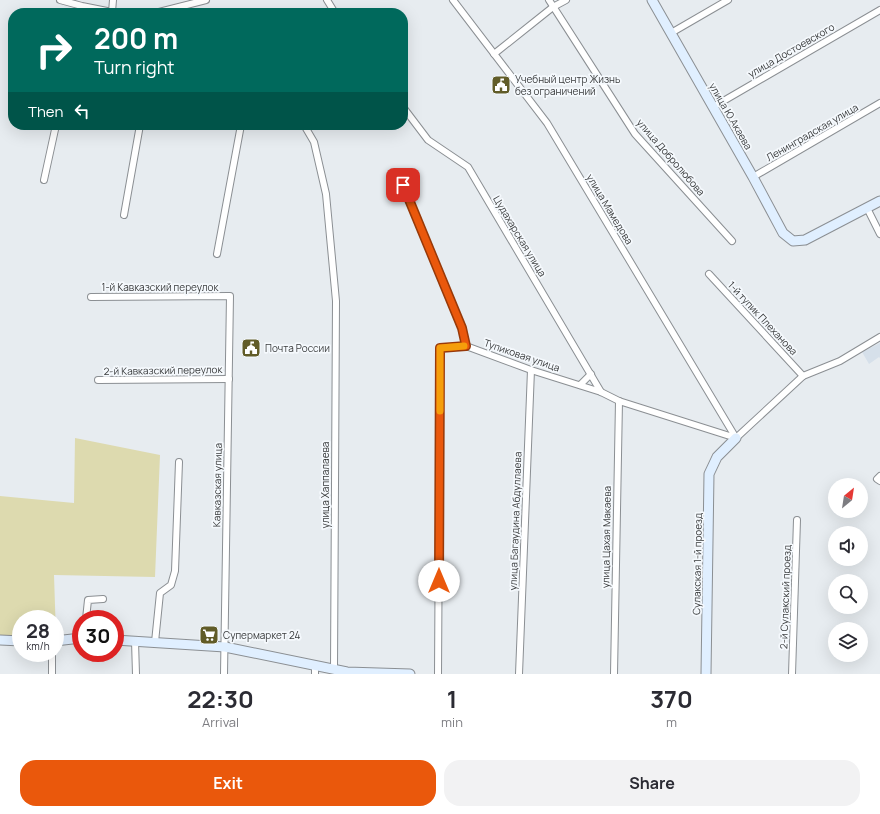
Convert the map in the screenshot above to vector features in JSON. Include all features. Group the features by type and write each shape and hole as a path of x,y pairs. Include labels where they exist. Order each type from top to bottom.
{"street":[{"path":"60,0 77,8"},
{"path":"175,8 206,0"},
{"name":"улица Мамедова","path":"453,0 547,123 736,438"},
{"name":"улица Добролюбова","path":"549,0 635,134 732,241"},
{"path":"494,54 553,7 566,0"},
{"name":"улица Ю.Акаева","path":"652,0 753,177 783,233 793,241 805,240 867,208"},
{"path":"671,34 728,0"},
{"name":"улица Достоевского","path":"713,107 880,10"},
{"name":"Ленинградская улица","path":"753,177 880,103"},
{"name":"Цудахарская улица","path":"408,114 428,140 468,167 601,392"},
{"path":"44,180 55,130"},
{"path":"124,215 139,130"},
{"path":"216,254 240,130"},
{"name":"улица Хаппалаева","path":"307,130 314,142 326,194 336,301 334,669"},
{"path":"403,185 462,328 466,346 440,348 438,674"},
{"path":"880,201 867,208 880,234"},
{"name":"1-й тупик Плеханова","path":"709,274 803,376"},
{"name":"1-й Кавказский переулок","path":"91,298 230,296"},
{"name":"Кавказская улица","path":"224,674 230,296"},
{"path":"736,438 803,376 840,361 880,336"},
{"name":"Тупиковая улица","path":"466,346 531,370 601,392 619,401 736,438"},
{"name":"улица Багаудина Абдуллаева","path":"519,674 531,370"},
{"path":"580,385 591,374"},
{"name":"2-й Кавказский переулок","path":"98,380 229,379"},
{"name":"улица Цахая Макаева","path":"614,674 619,401"},
{"name":"Сулакская 1-й проезд","path":"706,674 709,474 717,457 736,438"},
{"path":"155,642 160,593 171,586 175,571 179,462"},
{"path":"880,476 878,479 880,481"},
{"name":"2-й Сулакский проезд","path":"792,674 797,520"},
{"path":"87,610 88,600 103,599"},
{"path":"0,640 12,641"},
{"path":"124,640 224,647 315,670 334,669 347,673 410,674"},
{"path":"135,641 136,674"},
{"path":"52,662 52,674"}],"shaded area":[{"path":"880,343 880,358 879,357 869,364 862,352"},
{"path":"75,438 160,455 155,577 54,575 55,610 12,610 12,636 0,636 0,496 74,503"}],"slow traffic":[{"path":"440,411 440,348 464,346"}],"place":[{"name":"Учебный центр Жизнь без ограничений","path":"501,85"},
{"name":"Почта России","path":"251,348"},
{"name":"Супермаркет 24","path":"209,635"}],"route":[{"path":"403,185 462,328 466,346 440,348 439,581"}]}
